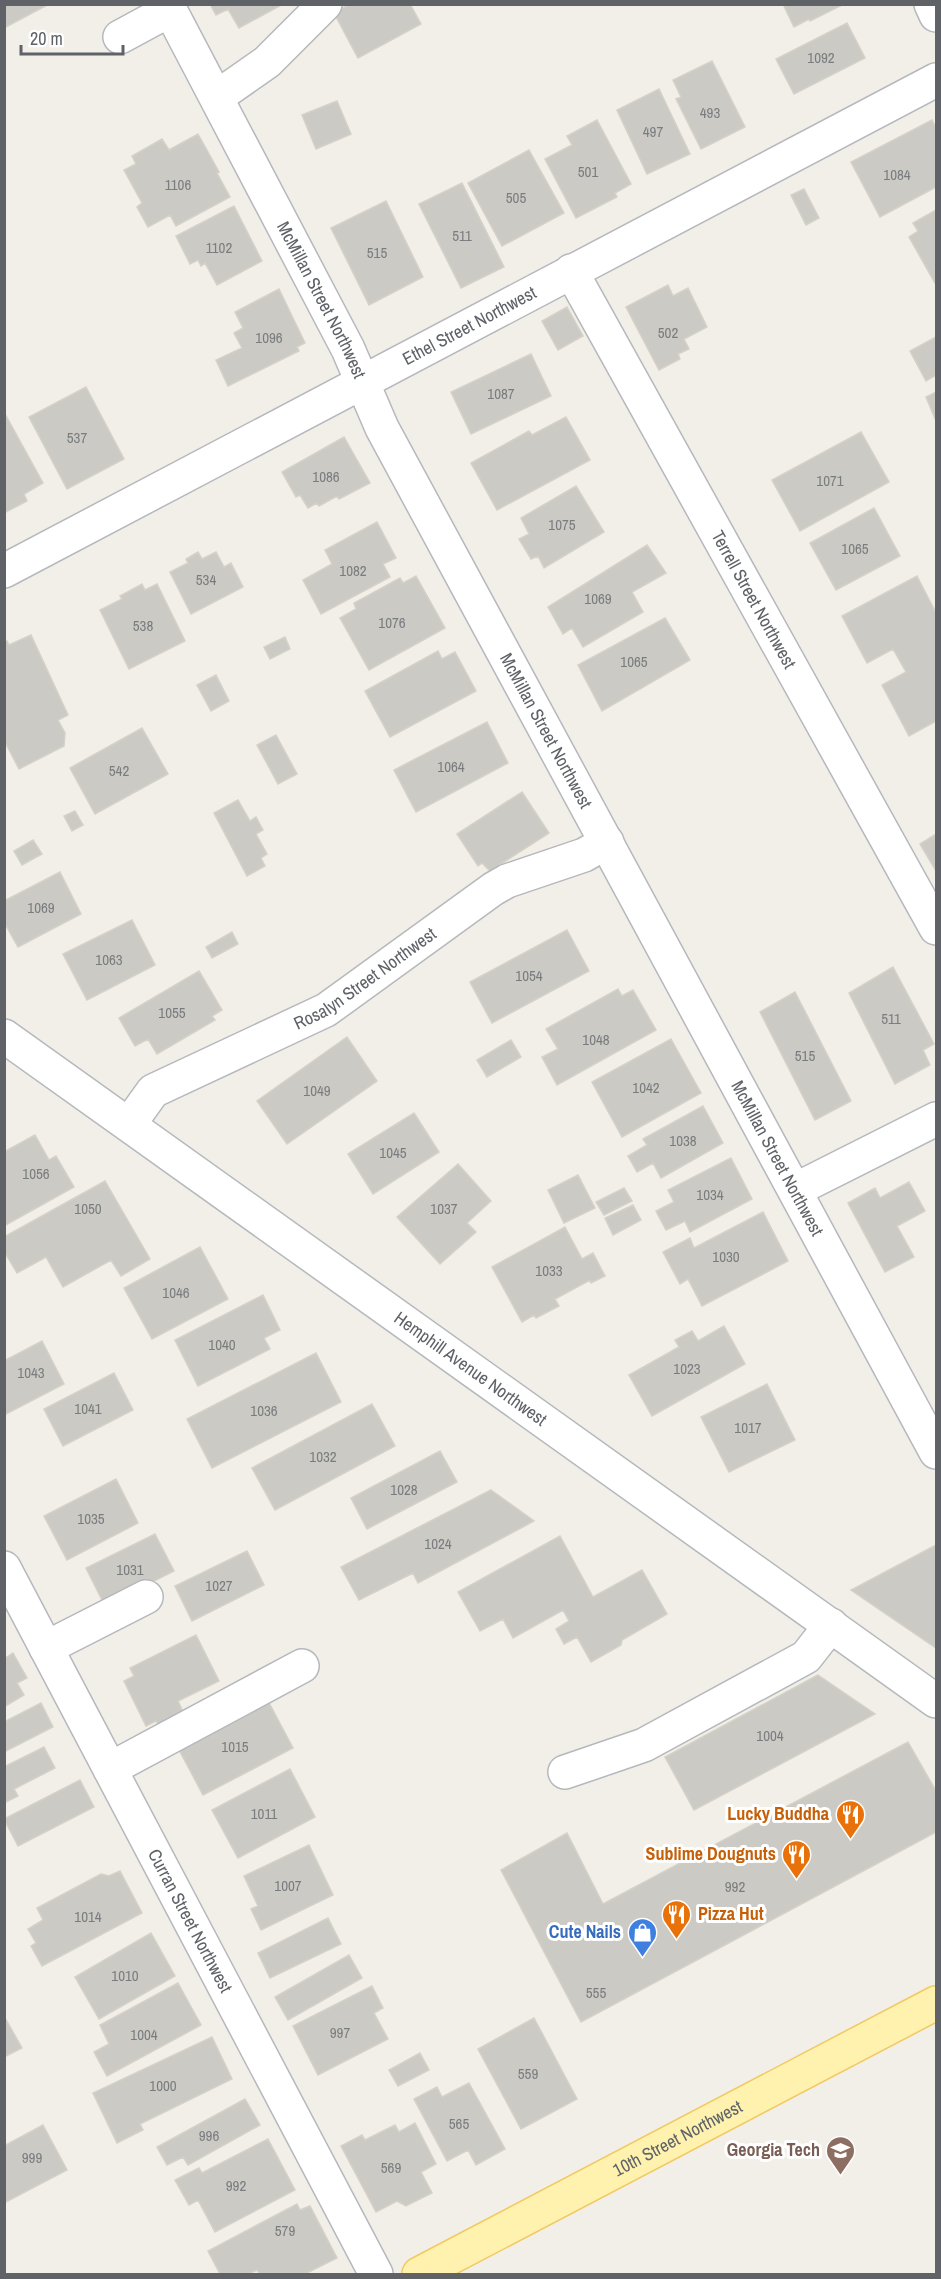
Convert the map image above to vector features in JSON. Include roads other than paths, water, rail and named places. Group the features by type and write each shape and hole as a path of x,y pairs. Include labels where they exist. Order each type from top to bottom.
{"main road":[{"name":"10th Street Northwest","path":"419,2274 936,2003"}],"street":[{"path":"217,97 267,62 325,4"},
{"path":"931,4 936,15"},
{"path":"120,37 168,7"},
{"name":"McMillan Street Northwest","path":"168,7 348,349 382,428 936,1452"},
{"name":"Ethel Street Northwest","path":"4,571 936,80"},
{"name":"Terrell Street Northwest","path":"571,271 936,927"},
{"name":"Rosalyn Street Northwest","path":"130,1123 153,1091 326,1010 492,889 507,881 584,855 607,842"},
{"name":"Hemphill Avenue Northwest","path":"4,1036 130,1123 936,1701"},
{"path":"795,1190 936,1119"},
{"name":"Curran Street Northwest","path":"4,1568 376,2274"},
{"path":"46,1648 146,1597"},
{"path":"565,1772 644,1745 806,1657 831,1625"},
{"path":"110,1769 302,1666"}],"place":[{"name":"Lucky Buddha","path":"850,1840"},
{"name":"Sublime Dougnuts","path":"797,1880"},
{"name":"Pizza Hut","path":"677,1940"},
{"name":"Cute Nails","path":"642,1958"},
{"name":"Georgia Tech","path":"841,2176"}]}
